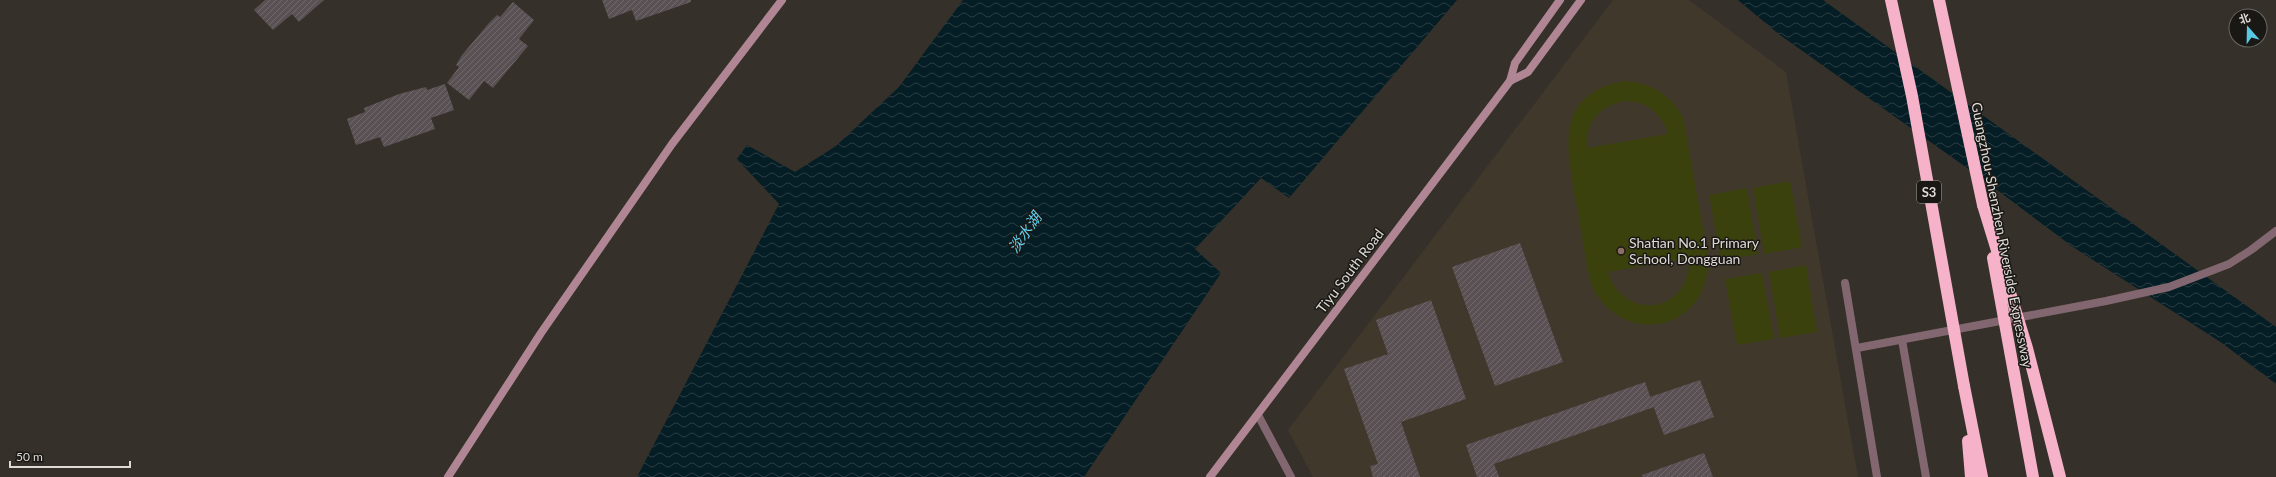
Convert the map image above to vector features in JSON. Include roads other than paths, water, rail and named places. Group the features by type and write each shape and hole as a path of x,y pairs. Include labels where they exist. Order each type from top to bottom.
{"highway":[{"name":"S3","path":"1891,0 1912,96 1964,386 1982,477"},
{"name":"Guangzhou-Shenzhen Riverside Expressway","path":"1939,0 1983,205 2033,477"},
{"path":"1983,205 2028,348 2060,477"},
{"path":"1964,386 1971,477"}],"street":[{"path":"448,477 541,333 668,150 782,0"},
{"name":"Tiyu South Road","path":"1210,477 1510,81 1515,63 1560,0"},
{"name":"Tiyu South Road","path":"1510,81 1528,72 1581,0"},
{"path":"1857,348 2106,301 2169,287 2229,264 2276,231"},
{"path":"1845,283 1857,348 1877,477"},
{"path":"1902,340 1926,477"},
{"path":"1258,415 1291,477"}],"water":[{"name":"淡水湖","path":"963,0 1457,0 1289,198 1261,178 1195,249 1221,273 1084,477 637,477 779,204 737,159 747,145 795,172 836,146 899,87"},
{"path":"1738,0 1823,0 2276,327 2276,384 2222,343 2073,247 1984,180 1780,35"}],"place":[{"name":"Shatian No.1 Primary School, Dongguan","path":"1621,251"}]}
